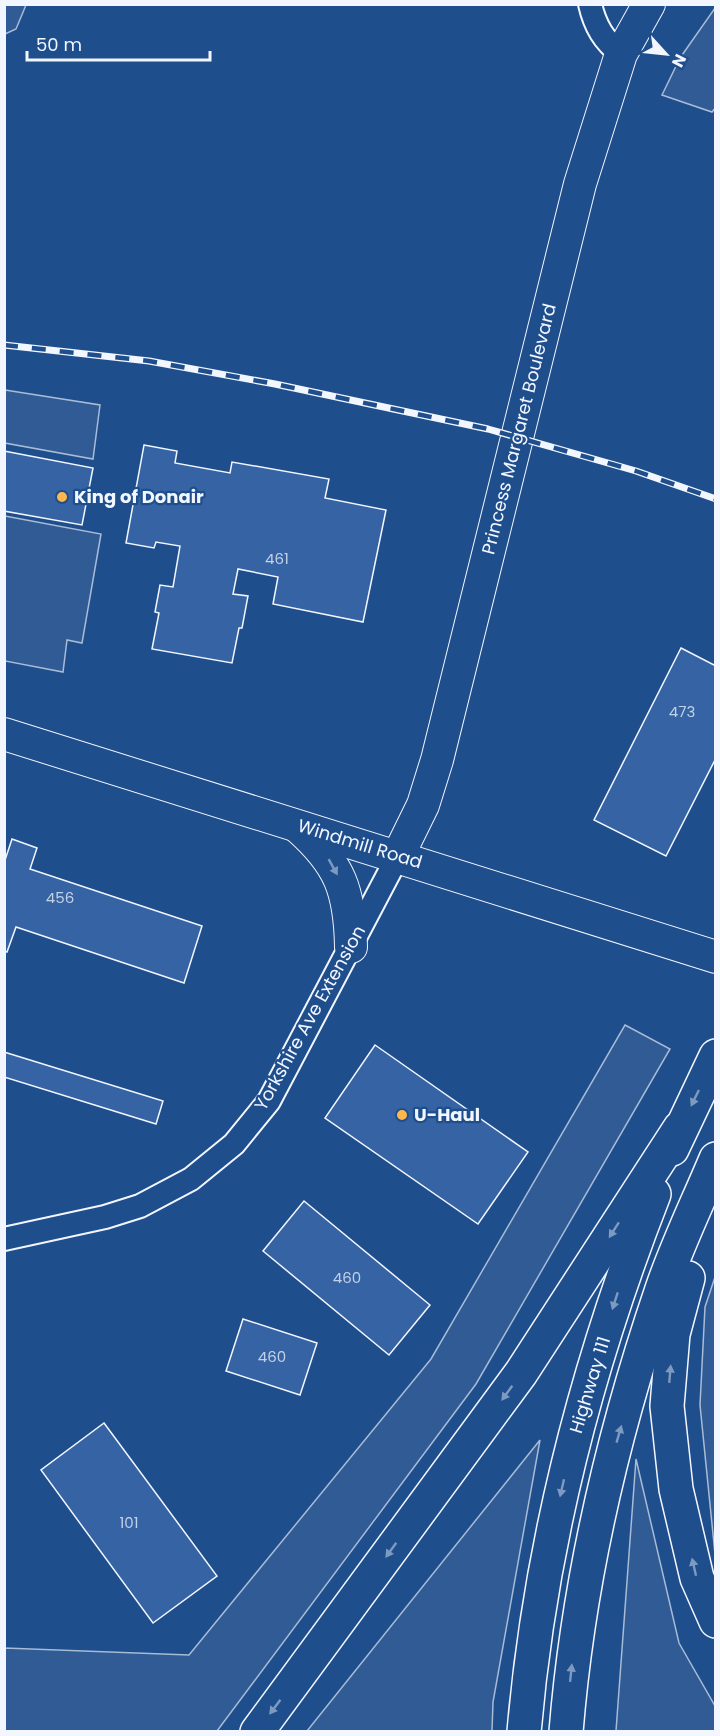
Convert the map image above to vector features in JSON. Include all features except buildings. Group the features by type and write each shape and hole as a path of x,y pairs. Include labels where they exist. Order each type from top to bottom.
{"highway":[{"name":"Highway 111","path":"524,1731 537,1615 560,1495 581,1408 627,1262 680,1128 712,1062"},
{"path":"257,1731 521,1373 680,1128"},
{"path":"566,1731 571,1671 599,1515 612,1458 663,1288 716,1159"},
{"path":"716,1165 674,1334 667,1406 676,1489 696,1578 716,1621"}],"main road":[{"name":"Princess Margaret Boulevard","path":"398,856 423,805 437,760 580,184 621,54 649,5"},
{"name":"Windmill Road","path":"4,734 716,957"},
{"path":"295,824 319,846 332,864 340,881 347,900 351,923 351,947"}],"street":[{"path":"591,4 593,19 601,34 610,46 621,54"},
{"name":"Yorkshire Ave Extension","path":"4,1239 105,1217 140,1206 204,1170 234,1144 269,1101 398,856"}],"shaded area":[{"path":"5,4 26,5 16,29 5,34"},
{"path":"715,8 716,107 712,112 662,95 680,58"},
{"path":"5,390 100,405 93,459 5,443"},
{"path":"5,516 101,534 82,643 67,640 63,672 5,661"},
{"path":"625,1025 670,1049 476,1384 217,1731 5,1731 5,1648 189,1655 431,1359"},
{"path":"715,1277 715,1554 700,1405 705,1307"},
{"path":"540,1440 493,1702 492,1731 307,1731"},
{"path":"636,1459 679,1643 715,1706 715,1731 616,1731"}],"railway":[{"path":"4,345 149,361 275,384 488,429 636,471 716,499"}],"place":[{"name":"King of Donair","path":"62,497"},
{"name":"U-Haul","path":"402,1115"}]}
